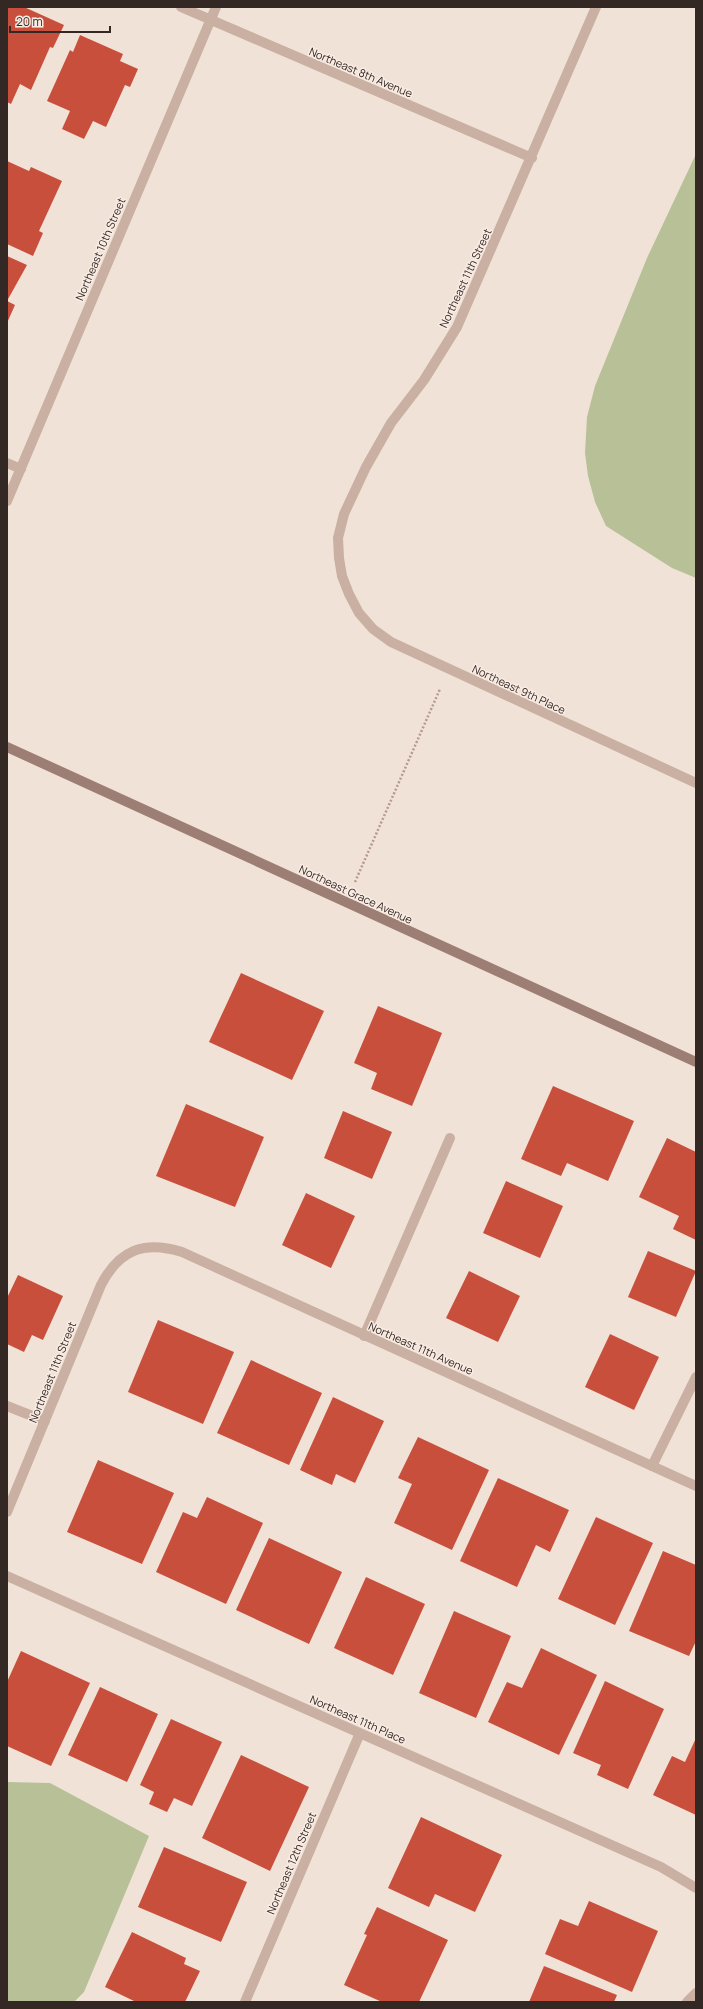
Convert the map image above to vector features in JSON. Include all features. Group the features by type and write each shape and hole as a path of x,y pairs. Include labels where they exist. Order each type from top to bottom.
{"main road":[{"name":"Northeast Grace Avenue","path":"7,747 696,1062"}],"street":[{"name":"Northeast 8th Avenue","path":"181,7 532,158"},
{"name":"Northeast 10th Street","path":"7,501 216,7"},
{"name":"Northeast 11th Street","path":"349,594 342,576 339,558 338,538 344,514 366,467 390,423 424,380 457,327 532,158 596,7"},
{"path":"7,463 21,469"},
{"name":"Northeast 9th Place","path":"349,594 359,613 373,629 409,652 696,783"},
{"path":"364,1336 450,1138"},
{"name":"Northeast 11th Avenue","path":"133,1251 149,1246 166,1247 182,1252 696,1486"},
{"name":"Northeast 11th Street","path":"7,1512 100,1285 108,1271 119,1259 133,1251"},
{"path":"652,1466 696,1377"},
{"path":"7,1406 45,1421"},
{"name":"Northeast 11th Place","path":"7,1576 661,1867 696,1888"},
{"name":"Northeast 12th Street","path":"245,2002 360,1732"},
{"path":"687,2002 696,1993"}],"path":[{"path":"345,902 449,670"}],"green space":[{"path":"696,154 696,578 672,568 606,526 595,502 588,476 585,453 587,417 595,386 647,258"},
{"path":"7,1782 50,1783 149,1836 84,1992 74,2002 7,2002"}],"building":[{"path":"7,7 24,7 64,25 53,48 50,47 31,90 20,84 11,104 7,102"},
{"path":"80,35 123,54 120,61 138,69 130,87 125,85 106,127 93,121 84,139 62,129 70,111 47,101 70,50 73,52"},
{"path":"7,161 29,171 31,167 62,181 39,231 43,233 33,256 7,244"},
{"path":"7,256 27,265 7,301"},
{"path":"7,301 15,305 7,323"},
{"path":"241,973 324,1011 292,1080 209,1042"},
{"path":"378,1006 442,1033 412,1106 371,1089 377,1073 354,1063"},
{"path":"553,1086 634,1121 608,1181 567,1163 561,1176 521,1159"},
{"path":"186,1104 264,1137 235,1207 156,1176"},
{"path":"343,1111 392,1132 372,1179 324,1158"},
{"path":"667,1138 696,1152 696,1240 673,1229 679,1216 639,1197"},
{"path":"506,1181 563,1206 540,1258 483,1233"},
{"path":"306,1193 355,1216 331,1268 282,1245"},
{"path":"648,1251 696,1271 676,1317 628,1297"},
{"path":"469,1271 520,1296 498,1342 446,1318"},
{"path":"18,1275 63,1296 43,1340 32,1335 24,1352 7,1344 7,1298"},
{"path":"158,1320 234,1352 203,1424 128,1392"},
{"path":"610,1334 659,1357 634,1410 585,1387"},
{"path":"251,1360 322,1393 289,1465 217,1433"},
{"path":"333,1397 384,1421 355,1483 336,1474 332,1485 300,1470"},
{"path":"418,1437 489,1470 452,1550 394,1523 412,1484 398,1478"},
{"path":"98,1460 174,1493 142,1564 67,1532"},
{"path":"498,1478 569,1510 550,1552 536,1545 517,1587 460,1561"},
{"path":"207,1497 263,1523 226,1604 156,1572 183,1512 197,1518"},
{"path":"596,1517 653,1543 615,1625 558,1599"},
{"path":"269,1538 342,1572 309,1644 236,1610"},
{"path":"663,1551 696,1565 696,1641 689,1656 629,1631"},
{"path":"366,1577 425,1604 393,1675 334,1648"},
{"path":"454,1611 511,1636 476,1718 419,1693"},
{"path":"541,1648 597,1675 559,1755 488,1722 507,1682 522,1688"},
{"path":"21,1651 90,1683 51,1766 7,1746 7,1682"},
{"path":"605,1681 664,1709 628,1789 597,1775 601,1765 573,1753"},
{"path":"100,1687 158,1714 127,1782 68,1755"},
{"path":"171,1719 222,1742 192,1806 174,1798 167,1812 149,1804 154,1792 140,1785"},
{"path":"696,1738 696,1815 653,1795 672,1756 685,1762"},
{"path":"241,1755 309,1787 270,1871 202,1838"},
{"path":"421,1817 502,1855 475,1912 435,1894 429,1907 388,1888"},
{"path":"164,1847 247,1882 221,1942 138,1907"},
{"path":"589,1901 658,1931 632,1992 545,1954 560,1919 578,1926"},
{"path":"377,1907 448,1940 419,2002 382,2002 344,1985 367,1935 364,1934"},
{"path":"132,1932 186,1958 184,1964 200,1971 185,2002 136,2002 105,1987"},
{"path":"544,1966 617,1995 614,2002 529,2002"}]}
